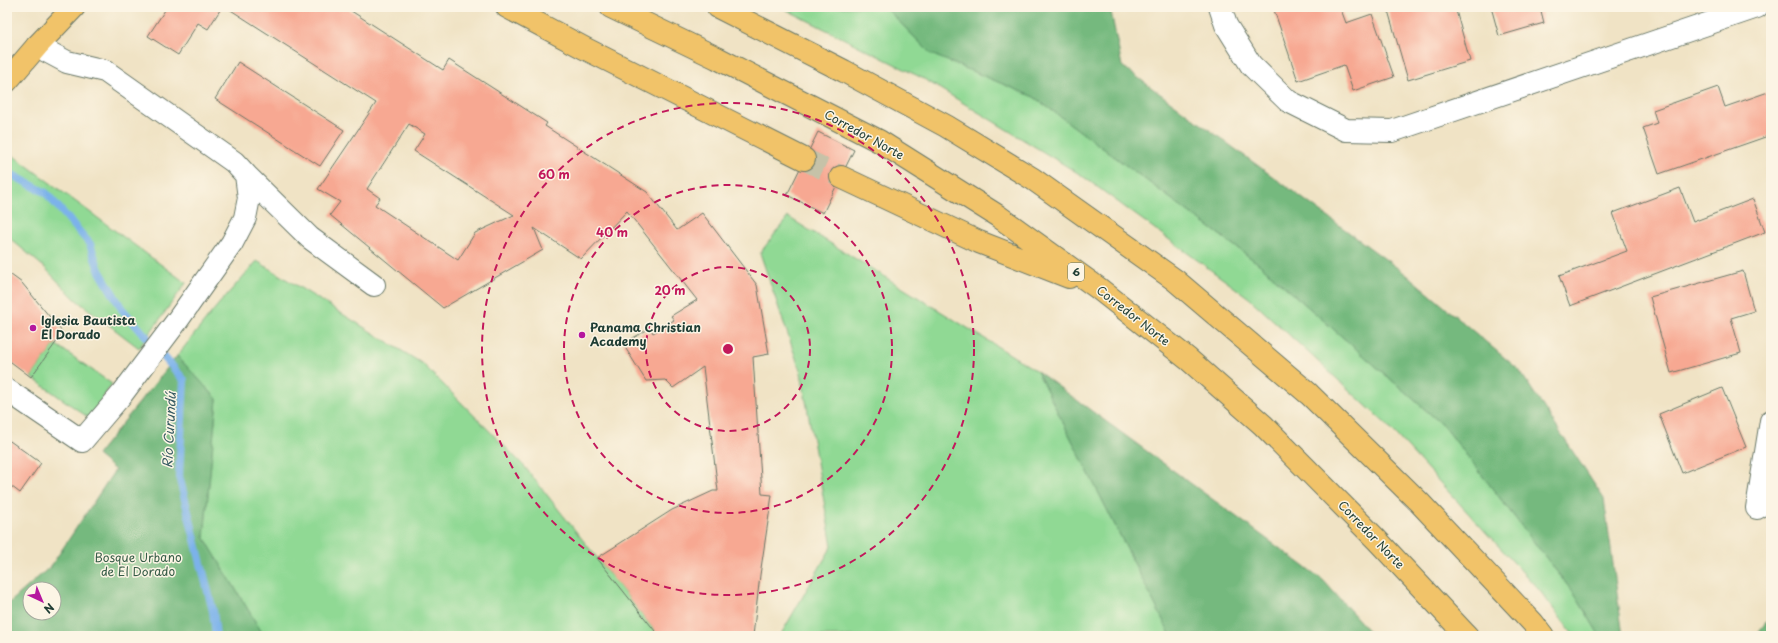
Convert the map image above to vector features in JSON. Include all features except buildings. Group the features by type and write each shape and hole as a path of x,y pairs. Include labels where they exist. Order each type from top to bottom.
{"highway":[{"path":"7,81 37,46 74,7"},
{"path":"507,7 584,48 804,159"},
{"name":"Corredor Norte","path":"611,7 717,58 879,141 998,216 1098,288 1188,359 1263,425 1377,540 1467,636"},
{"path":"718,7 844,71 952,130 1033,179 1174,280 1309,394 1420,502 1533,623 1542,636"},
{"path":"841,177 979,242 1098,288"}],"street":[{"path":"1220,7 1226,25 1251,65 1288,102 1346,130 1392,131 1757,7"},
{"path":"37,46 67,62 105,71 234,162 310,238 374,285"},
{"path":"7,390 82,441 122,394 178,321 232,243 245,218 249,198 246,175"},
{"path":"1757,508 1771,421"}],"green space":[{"path":"781,7 885,7 931,54 1034,97 1259,264 1444,426 1575,595 1600,636 1574,636 1540,591 1386,424 1249,298 1081,175 924,79"},
{"path":"885,7 1110,7 1122,66 1407,275 1519,370 1604,499 1623,636 1600,636 1575,595 1444,426 1259,264 1034,97 931,54"},
{"path":"7,151 186,283 139,348 75,299 44,267 7,236"},
{"path":"788,217 1037,371 1171,636 780,636 832,546 801,373 760,253"},
{"path":"257,261 423,364 524,466 659,636 264,636 204,537 217,399 177,356 217,306"},
{"path":"55,344 112,384 89,418 31,377"},
{"name":"Bosque Urbano de El Dorado","path":"177,356 217,399 204,537 264,636 7,636 7,605 22,592 22,621 62,621 62,581 34,581 51,566 115,470 97,455"},
{"path":"1037,371 1323,580 1373,636 1171,636"},
{"path":"1771,616 1771,636 1753,636 1756,635"}],"waterway":[{"name":"Río Curundú","path":"7,172 46,193 90,244 99,270 122,309 184,380 179,476 213,611 216,636"}],"tunnel":[{"path":"804,159 841,177"}],"place":[{"name":"Iglesia Bautista El Dorado","path":"33,328"},
{"name":"Panama Christian Academy","path":"582,335"}]}
